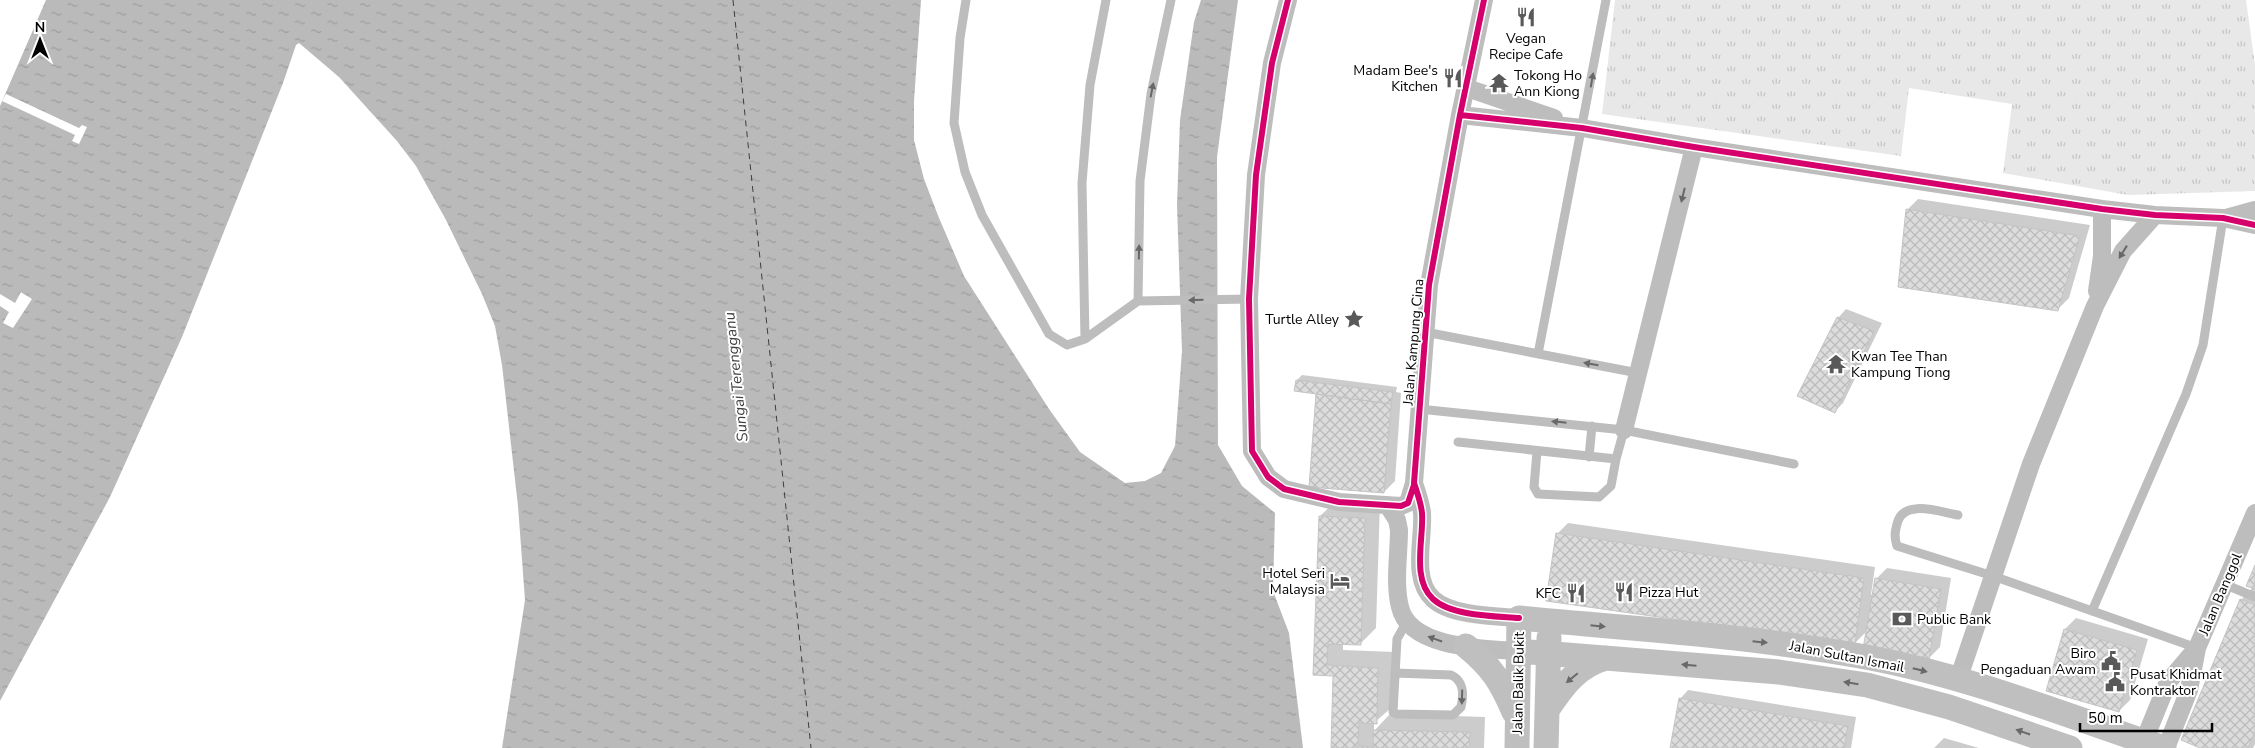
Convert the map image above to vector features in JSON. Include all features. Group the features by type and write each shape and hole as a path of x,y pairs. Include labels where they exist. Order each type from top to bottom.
{"main road":[{"name":"Jalan Sultan Ismail","path":"1518,618 1782,644 1872,658 1958,680 2158,746"},
{"name":"Jalan Balik Bukit","path":"1517,748 1518,618"},
{"path":"1546,748 1550,621"},
{"path":"1466,646 1487,662 1497,675 1517,719"},
{"name":"Jalan Sultan Ismail","path":"1518,651 1779,672 1866,685 1949,707 2070,748"},
{"path":"1547,710 1566,683 1591,662 1606,658"}],"street":[{"path":"1288,0 1272,62 1256,175 1249,299 1252,451 1268,477 1284,489 1339,502 1401,506 1408,503 1414,483"},
{"name":"Jalan Kampung Cina","path":"1484,0 1460,115 1429,285 1414,483 1422,512 1421,571 1425,588 1433,600 1455,610 1485,616 1518,618"},
{"path":"1467,88 1582,128"},
{"path":"1460,115 1582,128 1694,147 2102,209 2155,216 2223,218 2255,226"},
{"path":"1624,430 1694,147"},
{"path":"2096,306 2102,256 2102,209"},
{"path":"2223,218 2255,210"},
{"path":"1958,680 2031,464 2096,306 2123,251 2155,216"},
{"path":"1388,506 1397,520 1399,530 1398,594 1400,608 1406,623 1420,634 1442,642 1518,651"},
{"name":"Jalan Banggol","path":"2158,746 2168,682 2197,648 2255,513"}],"lane":[{"path":"966,0 960,38 954,123 965,172 982,215 1049,334 1066,345 1085,340 1138,301 1249,299"},
{"path":"1085,340 1082,183 1090,85 1106,0"},
{"path":"1138,301 1140,181 1151,94 1171,0"},
{"path":"1538,354 1606,0"},
{"path":"2092,611 2186,394 2203,345 2223,218"},
{"path":"1425,332 1638,372"},
{"path":"1419,408 1624,430 1794,464"},
{"path":"1590,457 1592,426"},
{"path":"1537,451 1534,488 1538,494 1600,497 1611,486 1624,430"},
{"path":"1458,442 1616,459"},
{"path":"1958,515 1911,508 1907,510 1898,518 1894,537 1897,546 1993,576 2197,648"},
{"path":"2224,584 2255,597"},
{"path":"1394,673 1451,675 1456,677 1462,688 1461,707 1453,715 1396,714 1392,712 1394,673 1397,639 1406,623"}],"green space":[{"path":"1615,0 2246,0 2255,65 2255,191 2128,195 2003,173 2012,104 1909,88 1901,156 1602,114"}],"water":[{"name":"Sungai Terengganu","path":"46,0 921,0 914,101 914,140 924,179 939,218 964,276 1049,409 1080,452 1125,483 1145,481 1161,473 1175,446 1182,351 1177,205 1180,120 1194,22 1201,0 1238,0 1217,157 1218,445 1242,486 1275,513 1273,591 1289,633 1303,748 502,748 525,600 518,506 502,365 495,326 482,294 446,220 416,166 397,141 339,77 299,43 296,45 283,83 182,337 110,497 0,701 0,106"}],"pier":[{"path":"6,94 79,128 82,125 87,127 79,144 72,141 75,135 2,101"},
{"path":"21,292 32,299 13,328 3,323 9,312 0,306 0,294 15,303"}],"building":[{"path":"1906,209 2080,236 2058,311 1898,287"},
{"name":"Kwan Tee Than Kampung Tiong","path":"1837,317 1874,331 1835,413 1797,396"},
{"path":"1296,380 1393,392 1391,404 1294,391"},
{"path":"1316,394 1391,404 1384,493 1309,487"},
{"name":"Hotel Seri Malaysia","path":"1319,516 1365,518 1361,645 1328,644 1327,665 1378,668 1377,724 1359,723 1358,746 1373,747 1373,730 1470,732 1469,748 1331,748 1333,676 1313,675"},
{"path":"1556,533 1864,578 1855,645 1546,601"},
{"path":"2255,565 2255,589 2246,586"},
{"name":"Public Bank","path":"1875,578 1941,589 1929,659 1863,649"},
{"path":"2240,599 2255,605 2255,731 2248,748 2200,748 2181,740"},
{"path":"2064,629 2137,650 2119,712 2046,691"},
{"path":"1679,698 1848,726 1844,748 1670,748"}],"ferry route":[{"path":"733,0 811,748"}],"cycle path":[{"path":"1288,0 1272,63 1256,175 1249,299 1252,451 1268,477 1284,489 1339,502 1401,506 1408,503 1414,485"},
{"path":"1484,0 1460,115 1429,285 1414,483 1422,513 1420,570 1426,591 1441,605 1451,609 1486,616 1519,618"},
{"path":"1460,115 1582,128 1694,147 2102,209 2155,215 2223,218 2255,225"}],"place":[{"name":"Vegan Recipe Cafe","path":"1526,17"},
{"name":"Madam Bee's Kitchen","path":"1453,78"},
{"name":"Tokong Ho Ann Kiong","path":"1499,83"},
{"name":"Turtle Alley","path":"1354,319"},
{"name":"Kwan Tee Than Kampung Tiong","path":"1836,364"},
{"name":"Hotel Seri Malaysia","path":"1340,581"},
{"name":"Pizza Hut","path":"1624,592"},
{"name":"KFC","path":"1576,593"},
{"name":"Public Bank","path":"1902,619"},
{"name":"Biro Pengaduan Awam","path":"2111,661"},
{"name":"Pusat Khidmat Kontraktor","path":"2115,682"}]}
